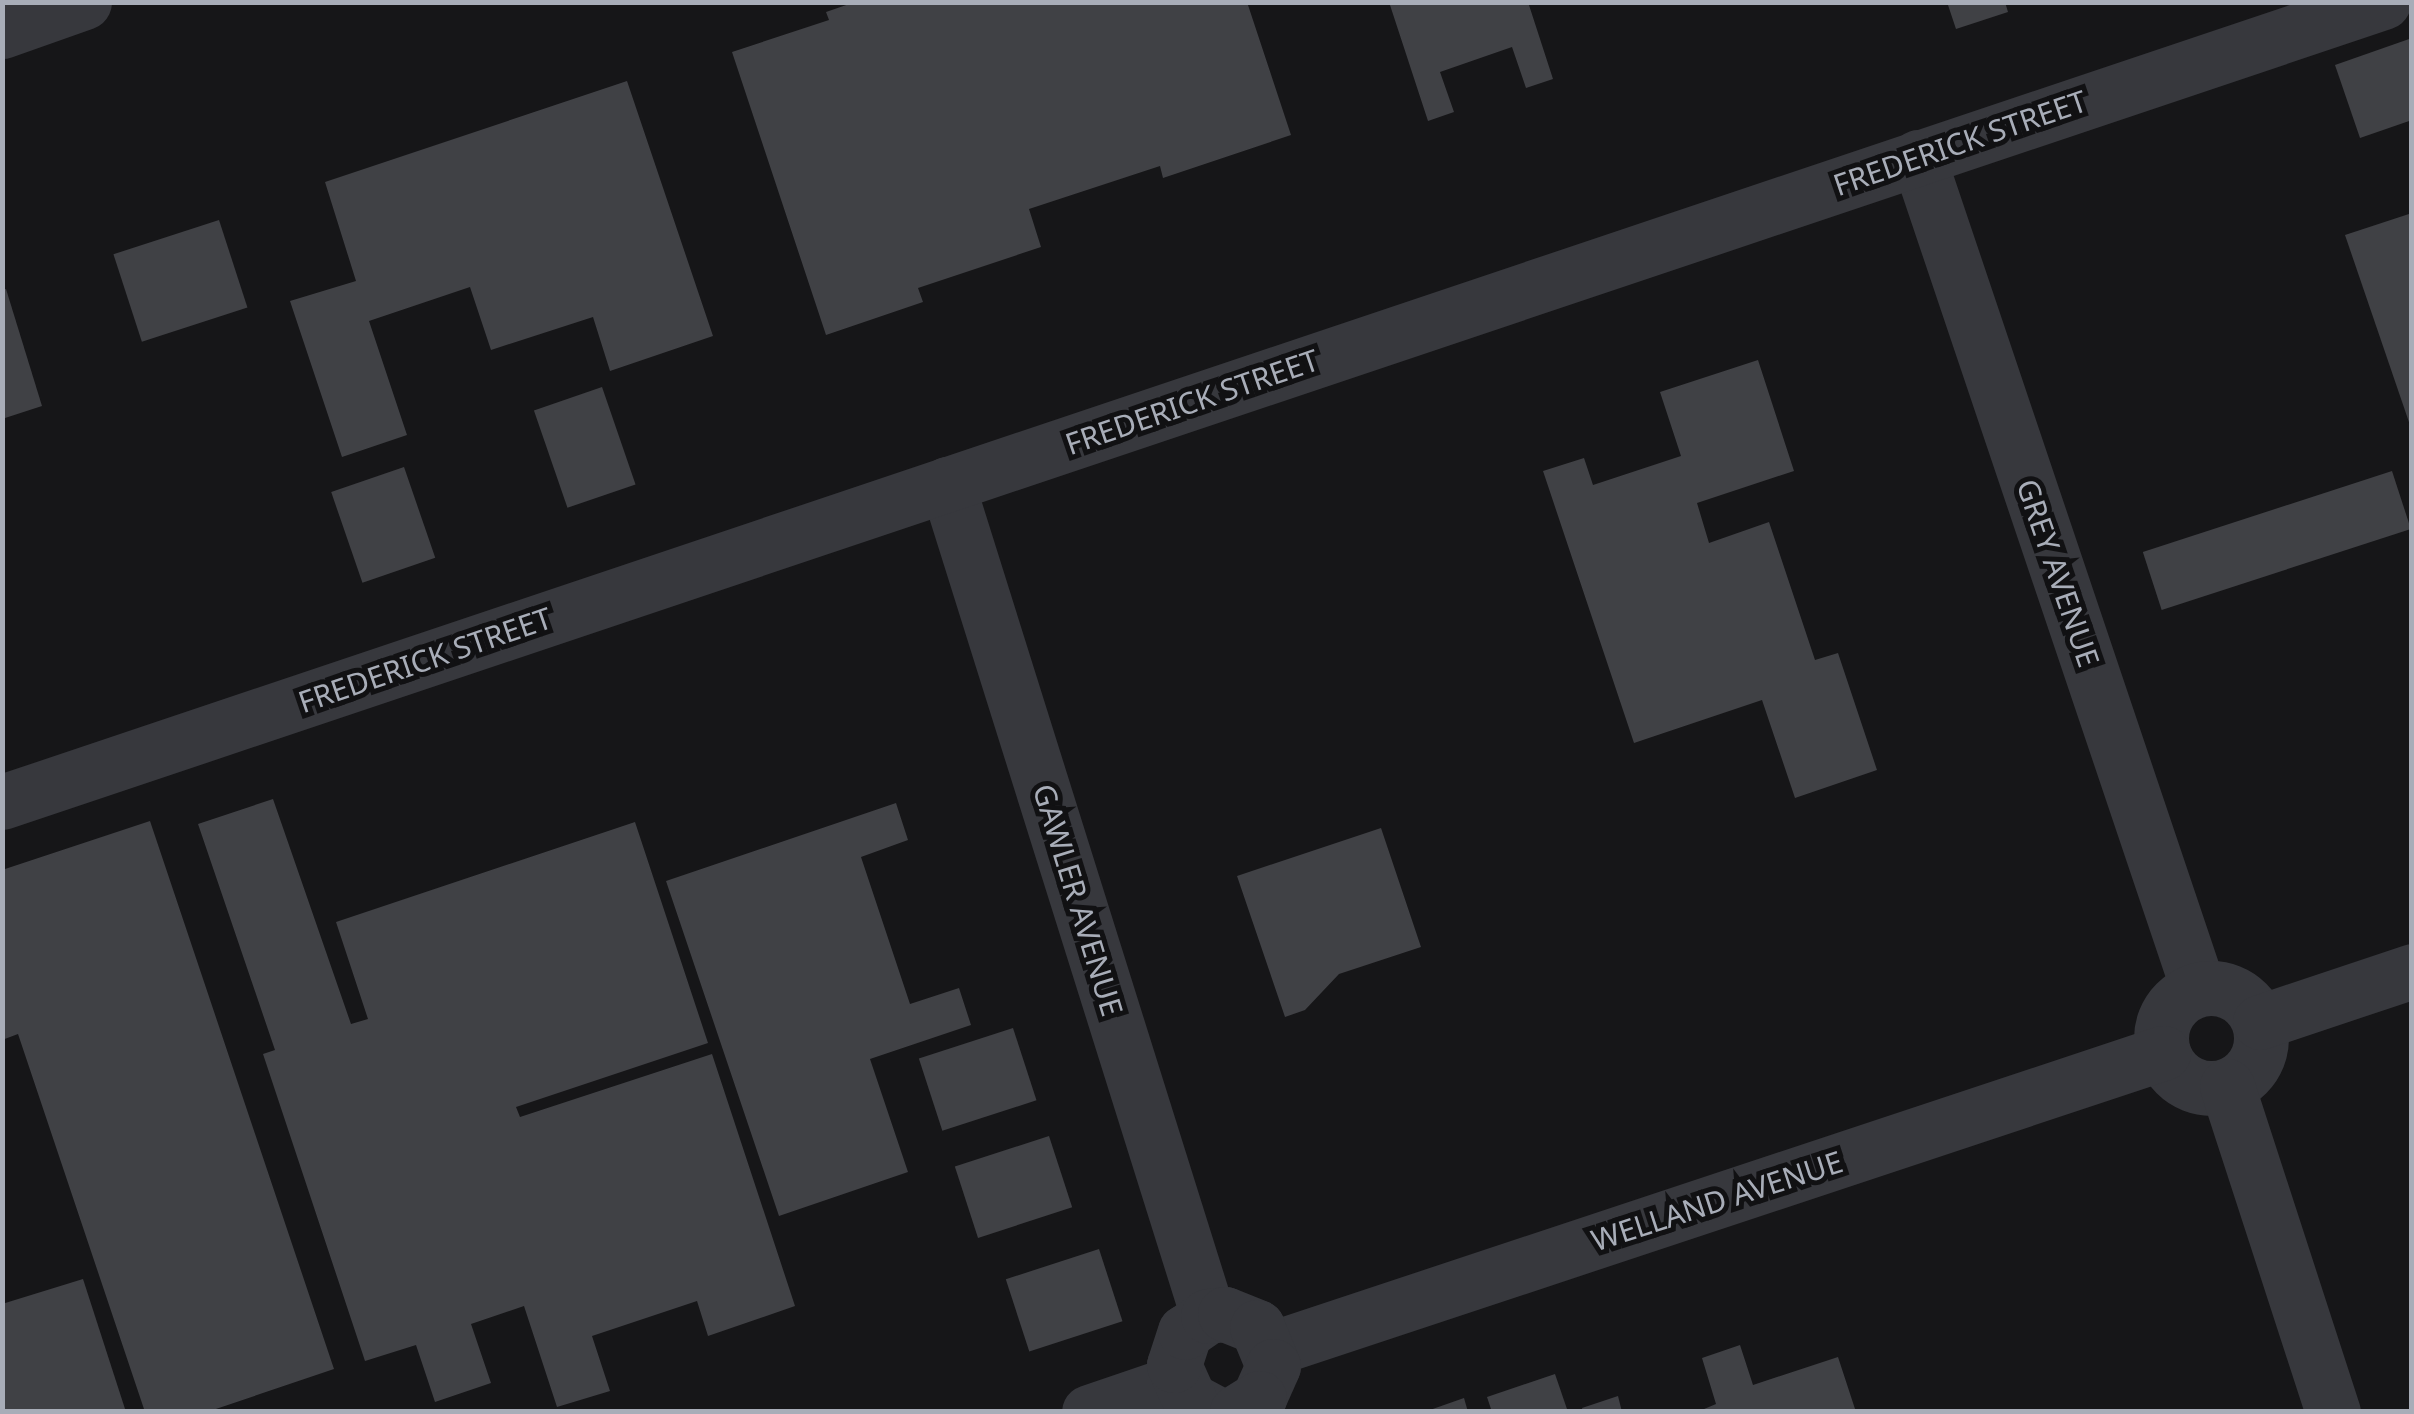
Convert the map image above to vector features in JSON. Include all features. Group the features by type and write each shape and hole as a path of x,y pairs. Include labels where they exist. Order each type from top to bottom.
{"street":[{"path":"2,31 84,2"},
{"name":"FREDERICK STREET","path":"2,802 2382,2"},
{"name":"GREY AVENUE","path":"1918,158 2198,988"},
{"name":"GAWLER AVENUE","path":"947,484 1208,1316"},
{"path":"2260,1022 2412,970"},
{"path":"2198,988 2224,988 2246,1000 2260,1022 2256,1060 2228,1086 2200,1088 2176,1075 2162,1052 2162,1025 2175,1002 2198,988"},
{"name":"WELLAND AVENUE","path":"1271,1350 2162,1052"},
{"path":"2228,1086 2333,1412"},
{"path":"1089,1412 1195,1397 1176,1348 1184,1332 1208,1316 1243,1318 1271,1350 1269,1383 1237,1412"}],"building":[{"path":"855,2 1247,2 1291,135 1163,178 1160,166 1029,209 1041,247 918,288 923,302 826,335 732,52 829,20 826,12"},
{"path":"1389,2 1528,2 1553,79 1526,88 1512,47 1440,72 1454,112 1428,121"},
{"path":"1947,2 2005,2 2008,12 1956,29"},
{"path":"2412,38 2412,120 2360,138 2335,65"},
{"path":"627,81 713,336 610,371 593,317 491,350 470,287 369,321 407,435 342,457 290,301 356,281 325,182"},
{"path":"2412,213 2412,428 2411,428 2345,235"},
{"path":"219,220 247,307 142,342 113,254"},
{"path":"6,289 42,406 2,419 2,290"},
{"path":"1758,360 1794,471 1697,503 1709,543 1769,522 1815,660 1838,653 1877,770 1795,798 1762,700 1634,743 1543,471 1584,458 1593,485 1681,456 1660,392"},
{"path":"602,387 636,484 567,508 534,410"},
{"path":"404,467 435,558 362,583 331,492"},
{"path":"2392,471 2411,529 2162,610 2143,552"},
{"path":"273,799 351,1024 368,1019 336,922 635,822 708,1043 516,1107 520,1117 712,1054 795,1306 708,1336 697,1301 592,1336 610,1391 557,1407 524,1306 471,1324 491,1383 435,1402 416,1345 365,1361 263,1054 275,1050 198,824"},
{"path":"896,803 908,840 861,857 910,1004 959,988 971,1025 870,1059 908,1172 779,1216 666,881"},
{"path":"150,821 334,1369 207,1412 145,1412 18,1034 2,1040 2,870"},
{"path":"1381,828 1421,947 1339,974 1305,1010 1285,1017 1237,876"},
{"path":"1013,1028 1036,1100 942,1131 919,1059"},
{"path":"1049,1136 1072,1207 978,1238 955,1167"},
{"path":"1099,1249 1122,1321 1029,1352 1006,1279"},
{"path":"83,1279 126,1412 2,1412 2,1304"},
{"path":"1740,1345 1753,1385 1838,1357 1856,1412 1697,1412 1716,1404 1702,1358"},
{"path":"1555,1374 1568,1412 1492,1412 1487,1397"},
{"path":"1618,1396 1622,1412 1583,1412 1582,1408"},
{"path":"1464,1398 1468,1412 1427,1412 1427,1411"}]}
